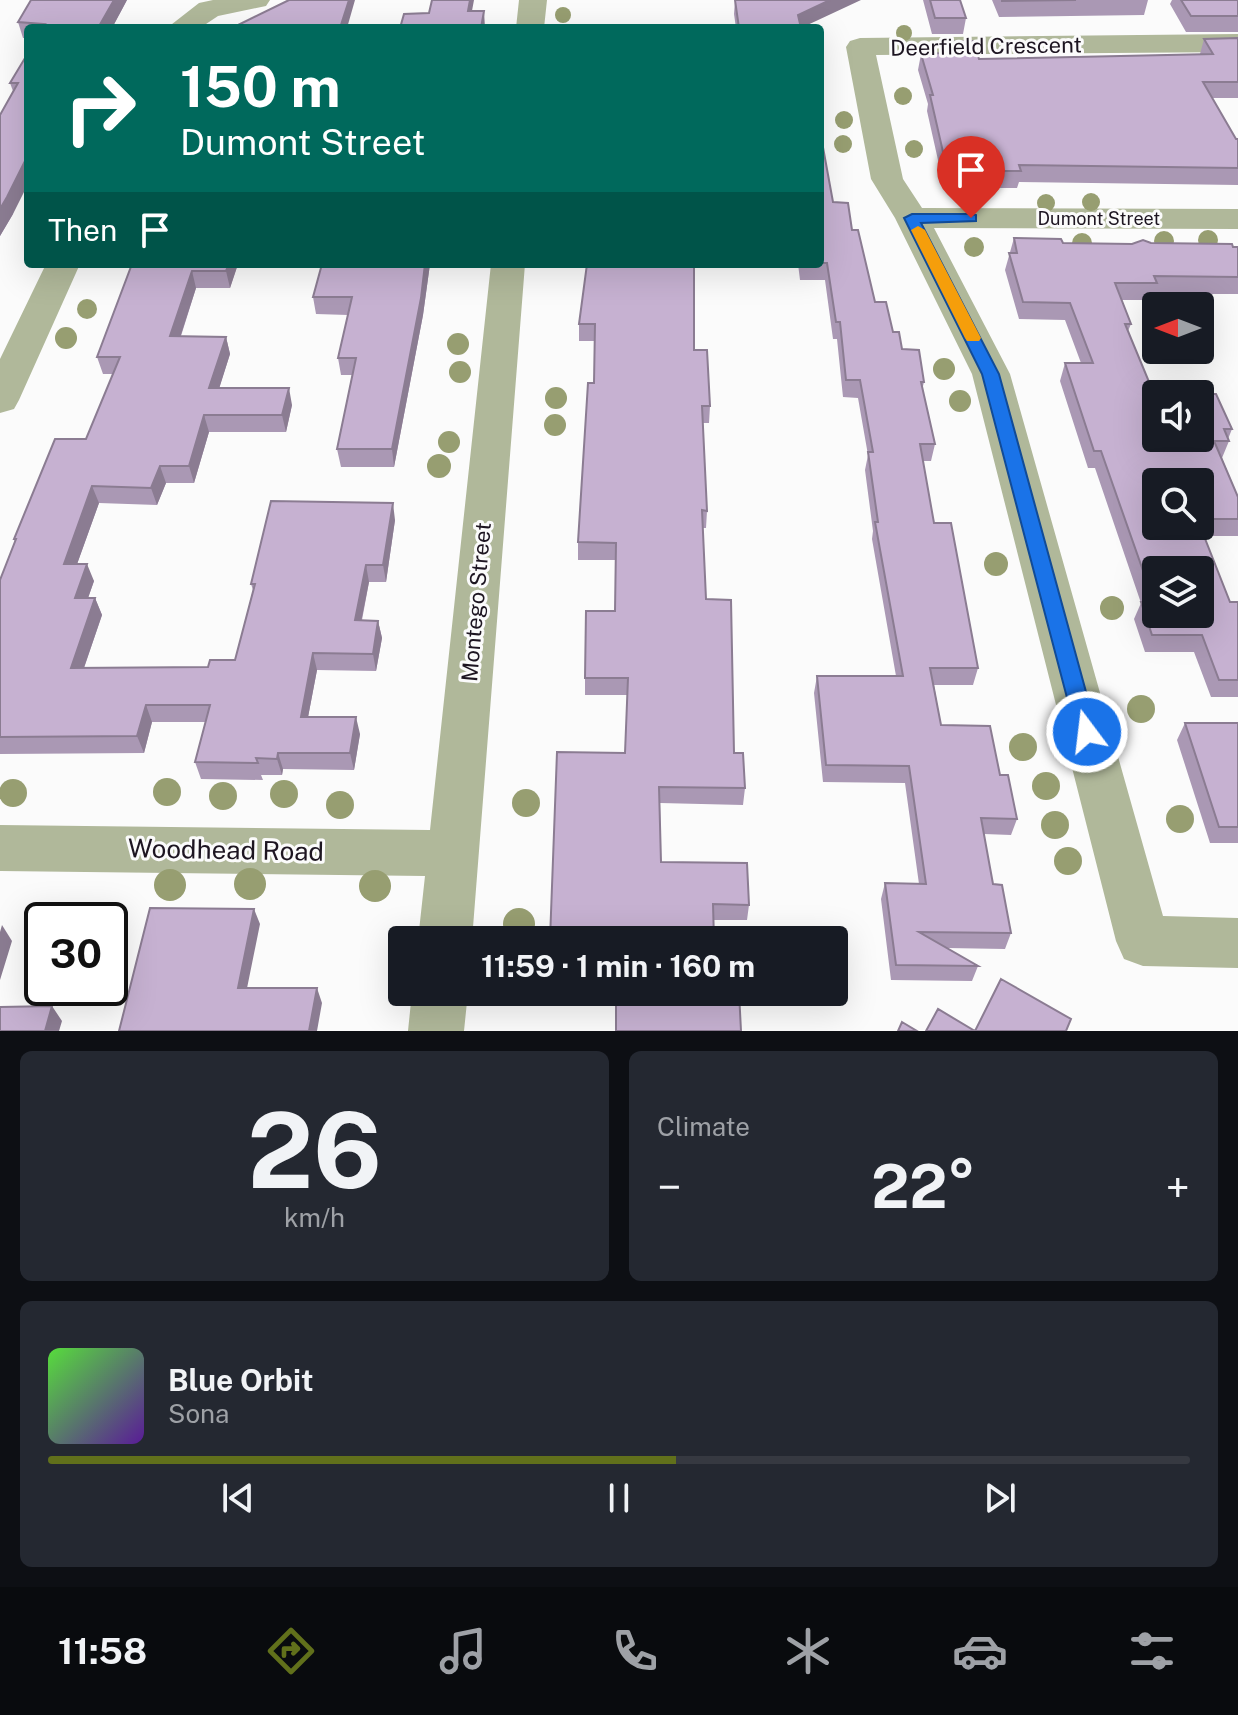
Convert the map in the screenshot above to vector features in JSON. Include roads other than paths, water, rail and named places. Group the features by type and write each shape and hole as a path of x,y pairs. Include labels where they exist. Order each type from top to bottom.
{"street":[{"path":"187,24 209,9 256,0"},
{"path":"530,24 533,0"},
{"name":"Deerfield Crescent","path":"1238,43 860,47 887,179 912,218 991,374 1143,941 1238,943"},
{"name":"Dumont Street","path":"912,218 1238,219"},
{"path":"0,400 61,268"},
{"name":"Montego Street","path":"446,926 508,268"},
{"name":"Woodhead Road","path":"0,848 453,853"},
{"path":"436,1031 439,1006"}]}
